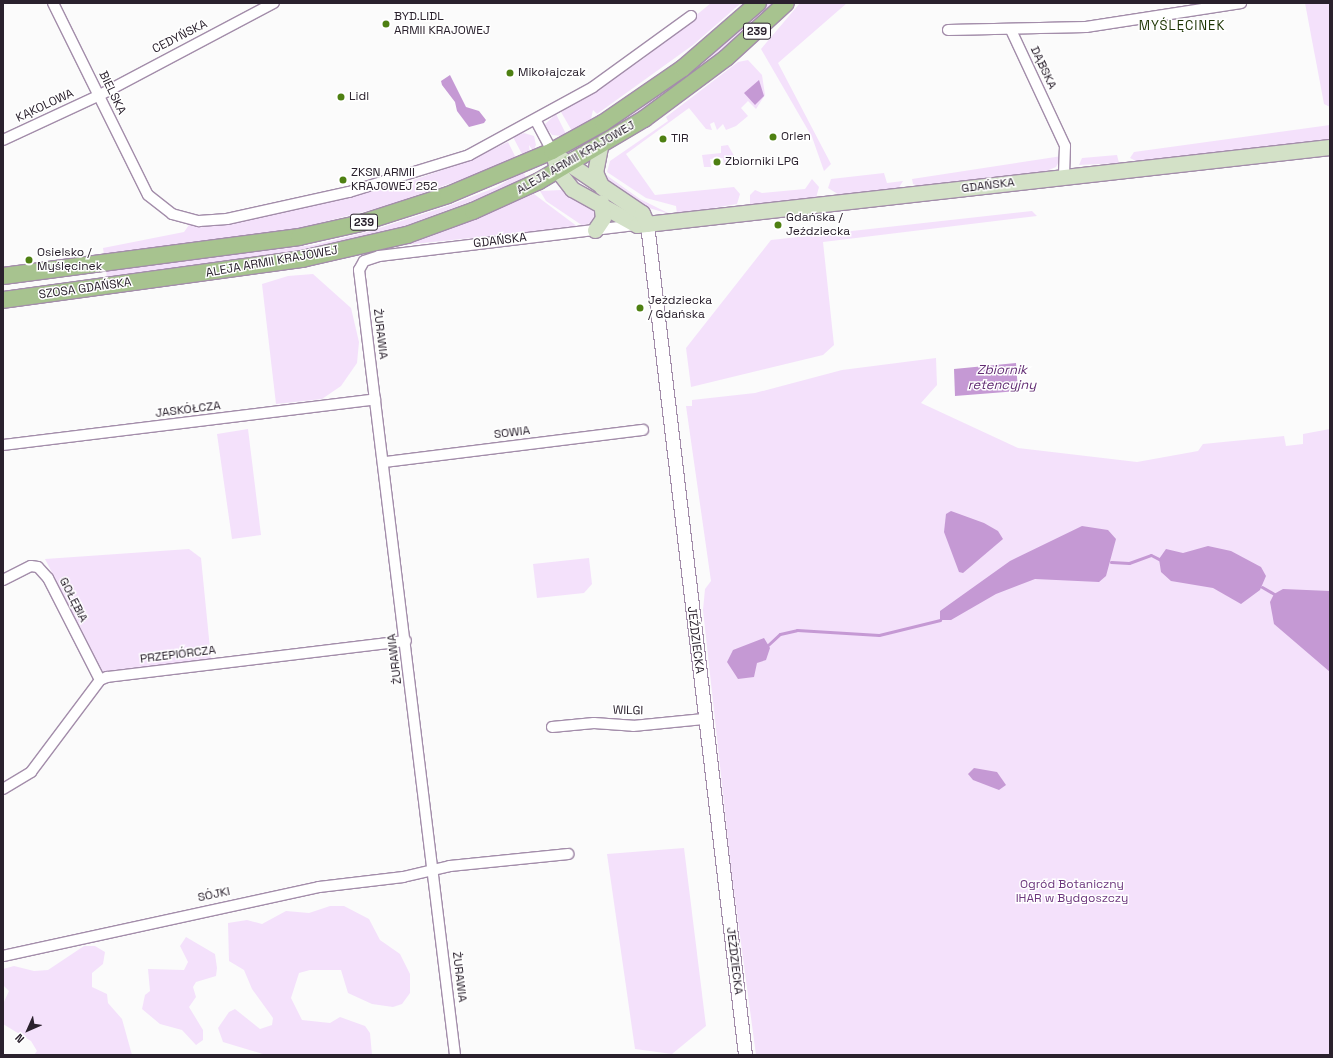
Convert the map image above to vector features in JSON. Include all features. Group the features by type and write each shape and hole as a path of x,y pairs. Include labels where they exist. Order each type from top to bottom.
{"main road":[{"name":"ALEJA ARMII KRAJOWEJ","path":"163,256 285,240 361,223 448,195 552,151 603,123 665,81 758,3"},
{"name":"ALEJA ARMII KRAJOWEJ","path":"167,279 302,259 407,234 491,204 563,168 600,147 717,66 786,3"},
{"name":"GDAŃSKA","path":"642,225 1330,146"},
{"path":"595,230 603,218 602,195 595,172 600,147"},
{"path":"552,151 563,168 572,189 602,195 642,225"},
{"name":"SZOSA GDAŃSKA","path":"3,276 101,261 163,256"},
{"name":"SZOSA GDAŃSKA","path":"3,300 167,279"}],"street":[{"name":"BIELSKA","path":"53,3 148,195 178,218 199,221 227,220 349,192 469,155 536,121"},
{"name":"CEDYŃSKA","path":"98,96 274,3"},
{"path":"948,30 1011,30 1086,27 1241,3"},
{"path":"536,121 642,55 691,16"},
{"name":"DĄBSKA","path":"1011,30 1066,146 1064,177"},
{"name":"KĄKOLOWA","path":"3,140 98,96"},
{"name":"ALEJA ARMII KRAJOWEJ","path":"536,121 552,151"},
{"name":"GDAŃSKA","path":"364,261 379,256 642,225"},
{"name":"JEŹDZIECKA","path":"642,225 746,1055"},
{"name":"ŻURAWIA","path":"364,261 359,270 385,462 456,1055"},
{"name":"JASKÓŁCZA","path":"3,445 376,399"},
{"name":"SOWIA","path":"385,462 643,430"},
{"name":"GOŁĘBIA","path":"3,580 31,566 38,567 48,578 100,680"},
{"name":"PRZEPIÓRCZA","path":"100,680 406,641"},
{"path":"3,789 30,772 100,680"},
{"name":"WILGI","path":"552,727 594,723 633,726 704,719"},
{"name":"SÓJKI","path":"3,956 319,887 433,871 450,866 568,854"}],"green space":[{"path":"711,3 741,3 693,45 597,114 593,110 591,119 572,131 561,112 643,59"},
{"path":"768,3 778,3 685,84 583,151 580,145 633,114 707,60"},
{"path":"800,3 847,3 778,63 831,164 824,171 812,137 761,49"},
{"path":"1305,3 1330,3 1330,107 1324,104"},
{"path":"748,60 762,75 765,95 756,109 748,101 741,108 748,116 736,126 726,130 723,124 717,130 714,122 710,124 712,130 706,129 689,108 626,154 655,195 734,187 740,194 737,204 677,214 676,206 646,198 607,172 610,161 668,121 666,117 738,62"},
{"path":"556,114 566,134 562,136 552,135 544,125"},
{"path":"1330,125 1330,140 1136,161 1130,158 1134,152"},
{"path":"524,133 534,136 536,145 533,151 529,145 530,153 523,156 513,137"},
{"path":"508,142 517,160 386,206 300,228 104,255 103,248 184,232 189,225 259,218 399,185 465,162"},
{"path":"728,145 738,163 724,165 723,158 710,159 711,167 704,167 702,155 721,153 721,146"},
{"path":"1117,155 1119,163 1079,165 1082,158"},
{"path":"1062,156 1056,167 1046,171 923,187 913,184 912,179"},
{"path":"523,171 527,179 499,191 383,234 327,248 107,279 106,270 314,245 367,232 448,206 497,187"},
{"path":"602,172 640,199 670,214 645,207 608,184"},
{"path":"884,173 887,183 903,181 898,189 841,196 828,188 831,179"},
{"path":"812,179 819,187 816,198 750,205 750,195 755,190 762,193 805,189"},
{"path":"561,190 592,203 596,213 590,223 583,226 546,201 540,191"},
{"path":"534,194 578,227 404,245 429,237"},
{"path":"1032,211 1037,216 823,242 834,345 823,355 691,387 686,348 771,240"},
{"path":"313,274 351,308 359,342 357,363 341,386 322,399 276,404 262,284 288,276"},
{"name":"Ogród Botaniczny IHAR w Bydgoszczy","path":"936,358 937,385 921,403 1018,448 1137,462 1198,451 1203,444 1284,436 1286,446 1303,444 1303,434 1330,429 1330,1055 756,1055 732,876 703,610 705,589 711,581 686,406 692,406 692,400 755,393 842,370"},
{"path":"248,429 261,535 232,539 217,434"},
{"path":"189,549 201,558 211,659 103,672 45,559"},
{"path":"589,558 592,584 584,593 537,598 533,564"},
{"path":"684,848 706,1026 672,1054 635,1049 607,854"},
{"path":"330,906 344,906 369,919 380,940 400,954 410,974 410,993 402,1004 393,1007 372,1004 348,993 341,970 310,970 299,973 291,998 302,1020 330,1023 340,1017 365,1026 370,1033 372,1055 266,1055 223,1042 218,1028 229,1012 235,1009 260,1029 272,1025 273,1018 252,989 244,970 229,961 228,923 247,920 262,924 286,911 309,913"},
{"path":"186,937 215,954 217,968 216,976 196,982 193,987 196,997 189,1007 203,1030 203,1040 196,1045 182,1030 160,1024 142,1009 145,995 150,991 148,969 184,970 188,962 180,946"},
{"path":"84,946 95,946 105,952 103,964 92,973 92,987 107,994 108,1003 122,1019 132,1055 34,1055 37,1051 31,1041 3,1024 3,1004 9,991 3,985 3,969 14,966 34,971 48,970"}],"water":[{"path":"450,75 466,107 479,111 486,120 484,123 469,127 457,111 455,102 442,85 441,81"},
{"path":"759,80 764,96 755,105 744,93"},
{"name":"Zbiornik retencyjny","path":"1016,363 1018,391 955,396 954,369"},
{"path":"951,511 984,523 998,531 1003,539 963,573 959,572 944,532 946,514"},
{"path":"1082,526 1108,530 1116,539 1106,576 1099,582 1035,579 996,594 951,620 940,620 940,611 1010,561"},
{"path":"1208,546 1231,551 1261,567 1266,576 1260,590 1241,604 1213,588 1171,581 1161,572 1159,559 1166,549 1183,553"},
{"path":"1283,589 1330,591 1330,672 1274,624 1270,602 1274,594"},
{"path":"764,638 770,648 766,660 757,663 754,677 738,679 727,662 733,650"},
{"path":"974,768 997,772 1006,785 999,790 973,780 968,774"}],"waterway":[{"path":"1111,562 1129,563 1151,555 1159,559"},
{"path":"1262,587 1274,594"},
{"path":"768,645 780,634 797,630 879,635 940,620"}],"place":[{"name":"BYD.LIDL ARMII KRAJOWEJ","path":"386,24"},
{"name":"Mikołajczak","path":"510,73"},
{"name":"Lidl","path":"341,97"},
{"name":"Orlen","path":"773,137"},
{"name":"TIR","path":"663,139"},
{"name":"Zbiorniki LPG","path":"717,162"},
{"name":"ZKSN ARMII KRAJOWEJ 252","path":"343,180"},
{"name":"Gdańska / Jeździecka","path":"778,225"},
{"name":"Osielsko / Myślęcinek","path":"29,260"},
{"name":"Jeździecka / Gdańska","path":"640,308"}],"district":[{"name":"MYŚLĘCINEK","path":"1182,26"}]}
